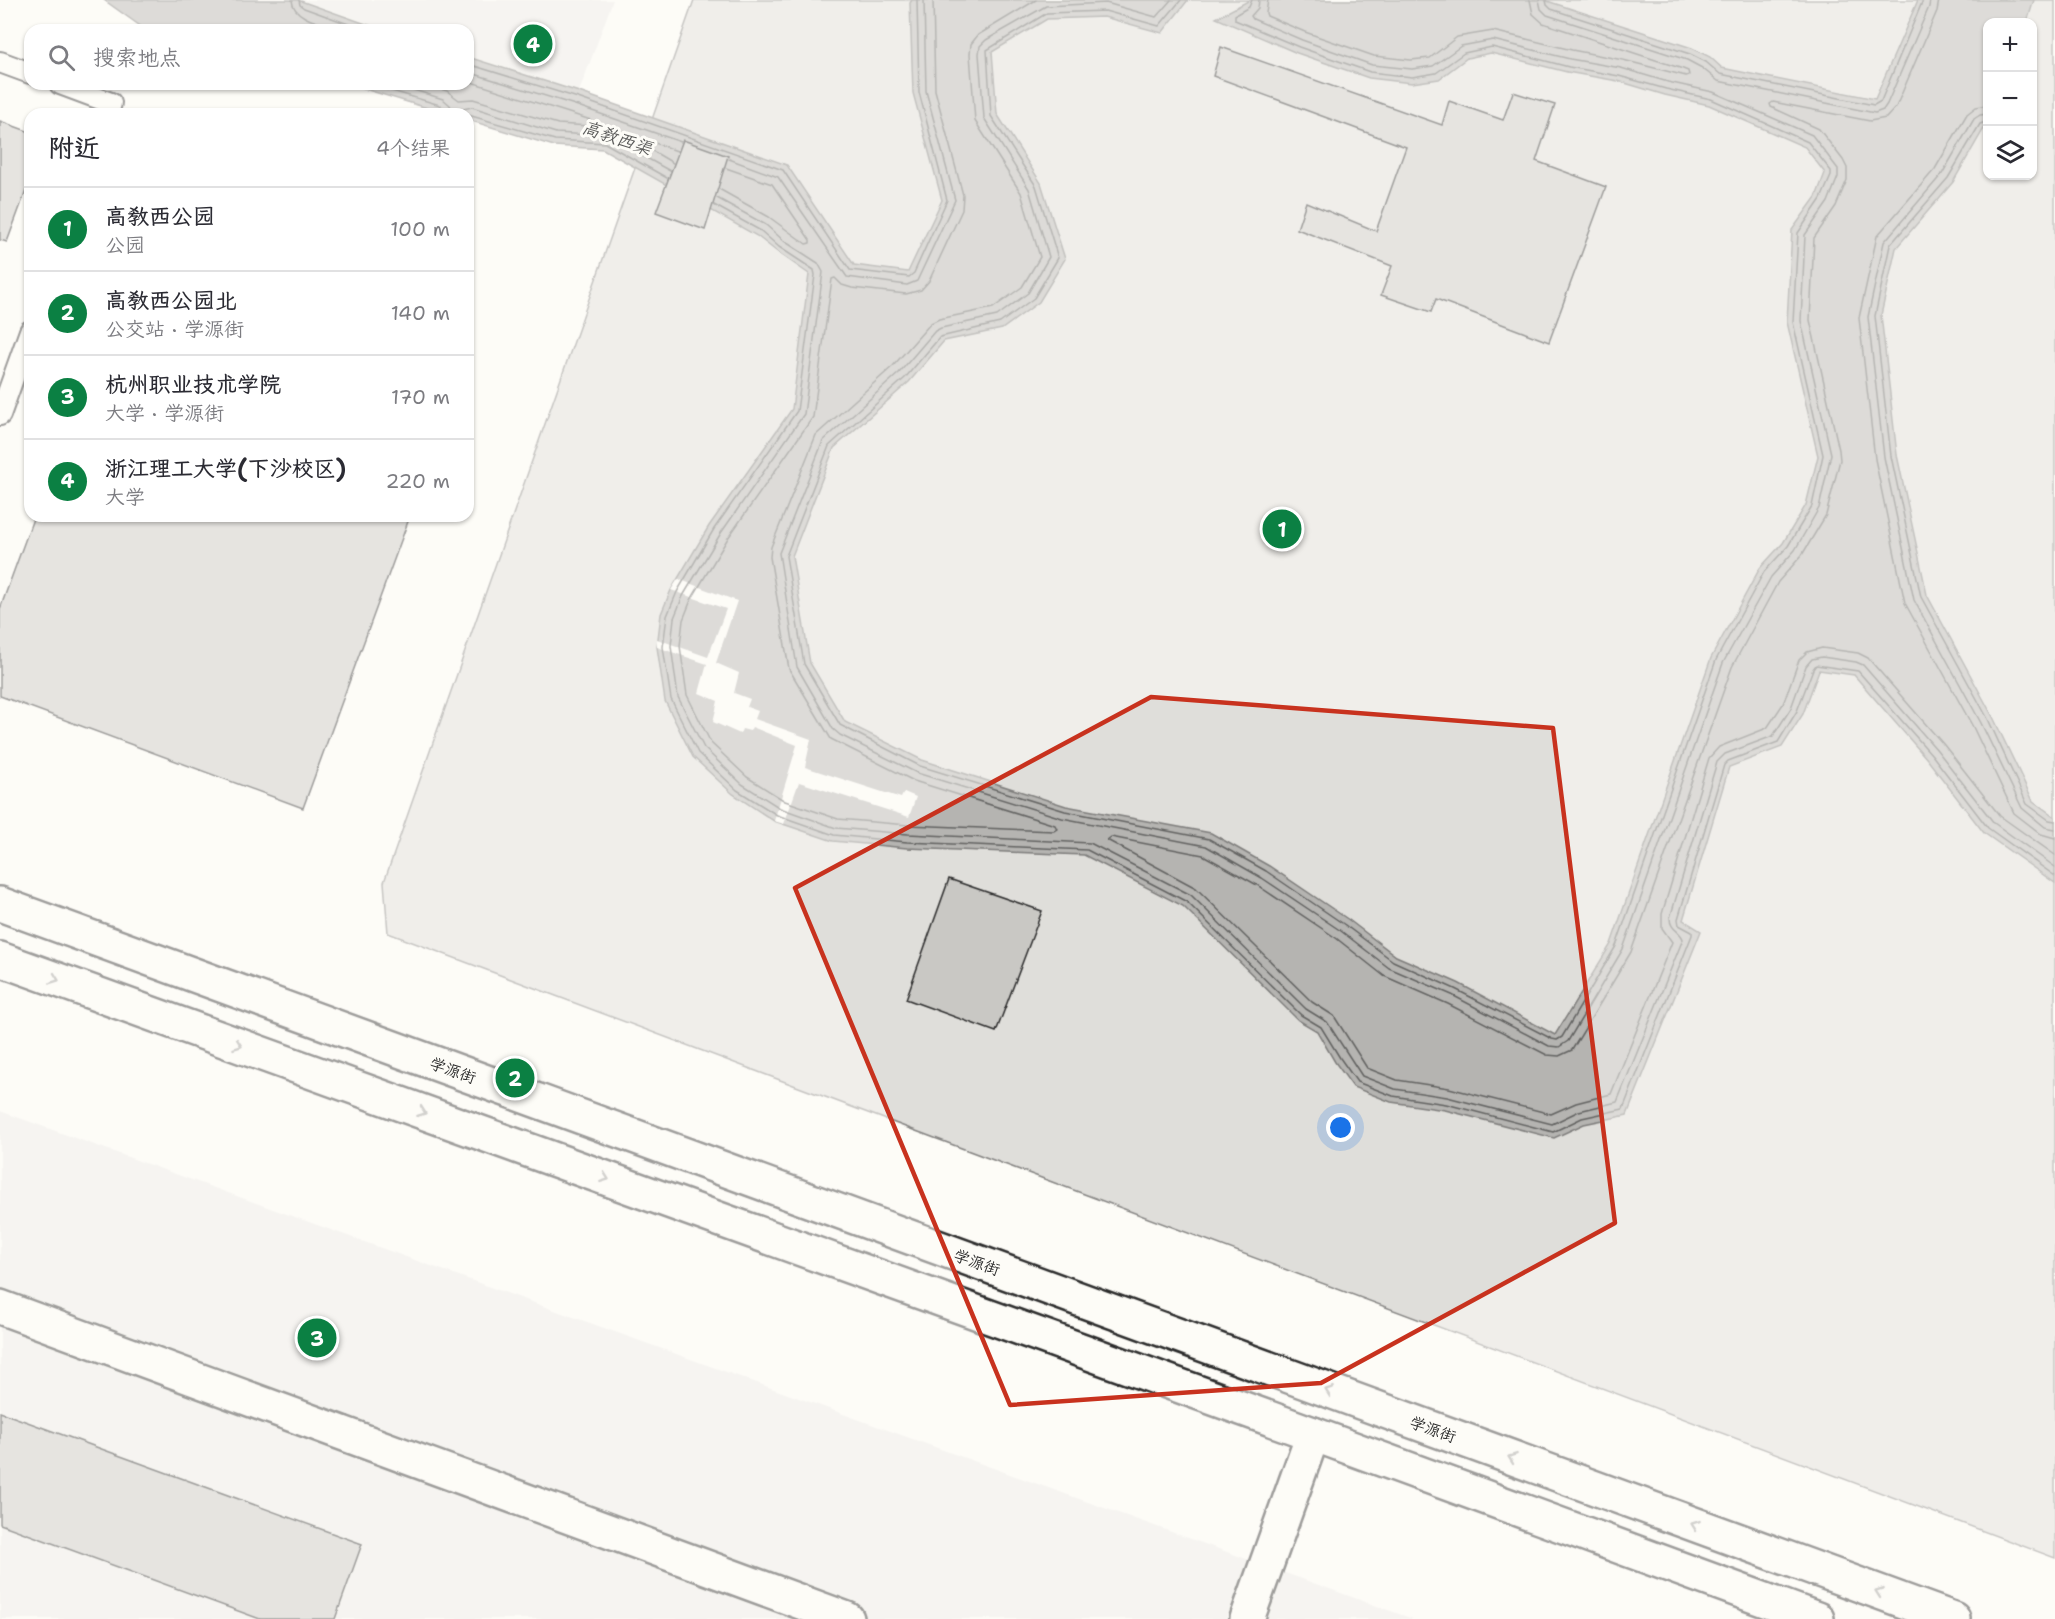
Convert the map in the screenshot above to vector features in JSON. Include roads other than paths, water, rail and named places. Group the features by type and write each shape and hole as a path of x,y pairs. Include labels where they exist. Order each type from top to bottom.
{"main road":[{"name":"学源街","path":"0,904 1953,1619"},
{"path":"0,959 1313,1434 1817,1619"},
{"path":"0,1307 847,1619"},
{"path":"1247,1619 1313,1434"}],"lane":[{"path":"0,62 24,71"},
{"path":"76,90 111,103 110,108"},
{"path":"0,415 24,348"}],"water":[{"path":"104,0 298,0 366,24 138,24"},
{"name":"高教西渠","path":"912,0 1188,0 1162,33 1104,17 1047,19 992,52 997,114 1041,183 1065,259 1039,302 1002,329 944,341 909,382 834,448 792,556 810,663 845,722 922,760 1066,806 1211,833 1269,866 1349,920 1396,956 1458,983 1555,1035 1611,944 1711,658 1760,568 1783,543 1806,505 1818,456 1787,322 1792,230 1816,197 1825,173 1805,147 1709,105 1618,81 1567,72 1491,53 1467,58 1439,79 1412,83 1369,78 1297,53 1216,18 1250,0 1544,0 1692,48 1710,57 1722,68 1875,99 1918,0 2034,0 2028,18 1983,18 1983,130 1953,182 1896,248 1881,315 1897,455 1927,595 1993,717 2033,801 2055,817 2055,883 1984,833 1927,759 1854,675 1819,670 1803,714 1782,747 1729,767 1683,920 1701,931 1627,1115 1584,1124 1554,1138 1445,1110 1391,1102 1353,1087 1317,1031 1298,1020 1183,906 1084,855 907,848 833,841 774,821 733,794 693,757 665,701 657,647 661,614 671,590 709,526 792,409 809,274 757,236 603,149 554,146 474,122 474,108 427,108 368,90 474,90 474,59 579,92 787,165 854,265 908,272 942,200 913,93 910,3"}],"place":[{"name":"浙江理工大学(下沙校区)","path":"533,44"},
{"name":"高教西公园","path":"1282,529"},
{"name":"高教西公园北","path":"515,1078"},
{"name":"杭州职业技术学院","path":"317,1338"}]}
